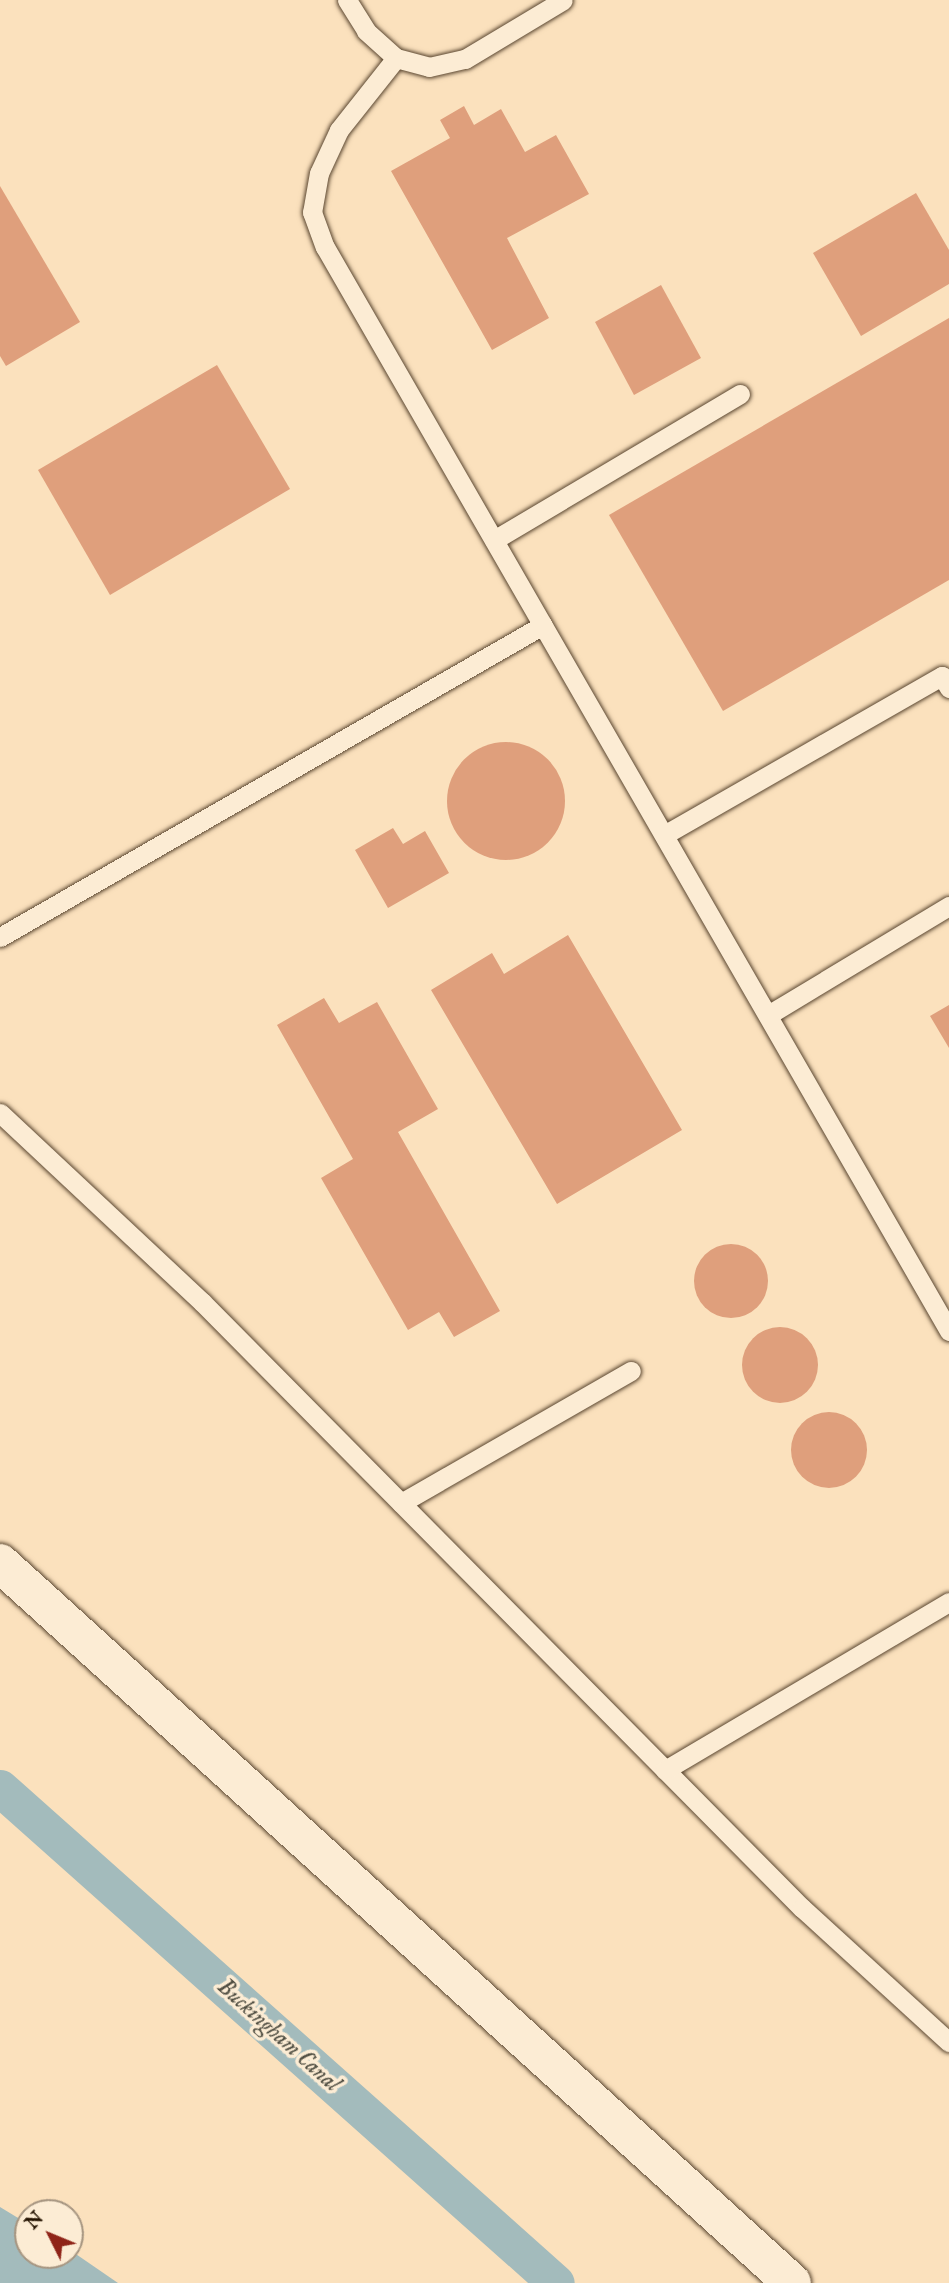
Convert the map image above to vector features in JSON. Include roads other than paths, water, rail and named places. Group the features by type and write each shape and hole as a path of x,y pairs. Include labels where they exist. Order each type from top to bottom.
{"main road":[{"path":"0,1563 792,2283"}],"lane":[{"path":"347,0 366,31 397,58 429,67 465,60 563,0"},
{"path":"397,58 339,130 318,173 312,212 325,247 949,1331"},
{"path":"494,540 740,394"},
{"path":"0,937 542,625"},
{"path":"664,835 942,676 949,688"},
{"path":"768,1015 949,906"},
{"path":"0,1113 202,1302 802,1908 949,2042"},
{"path":"401,1503 631,1371"},
{"path":"665,1770 949,1602"}],"water":[{"path":"0,2207 14,2216 14,2269 84,2269 84,2260 118,2283 0,2283"}],"waterway":[{"name":"Buckingham Canal","path":"0,1788 556,2283"}]}
